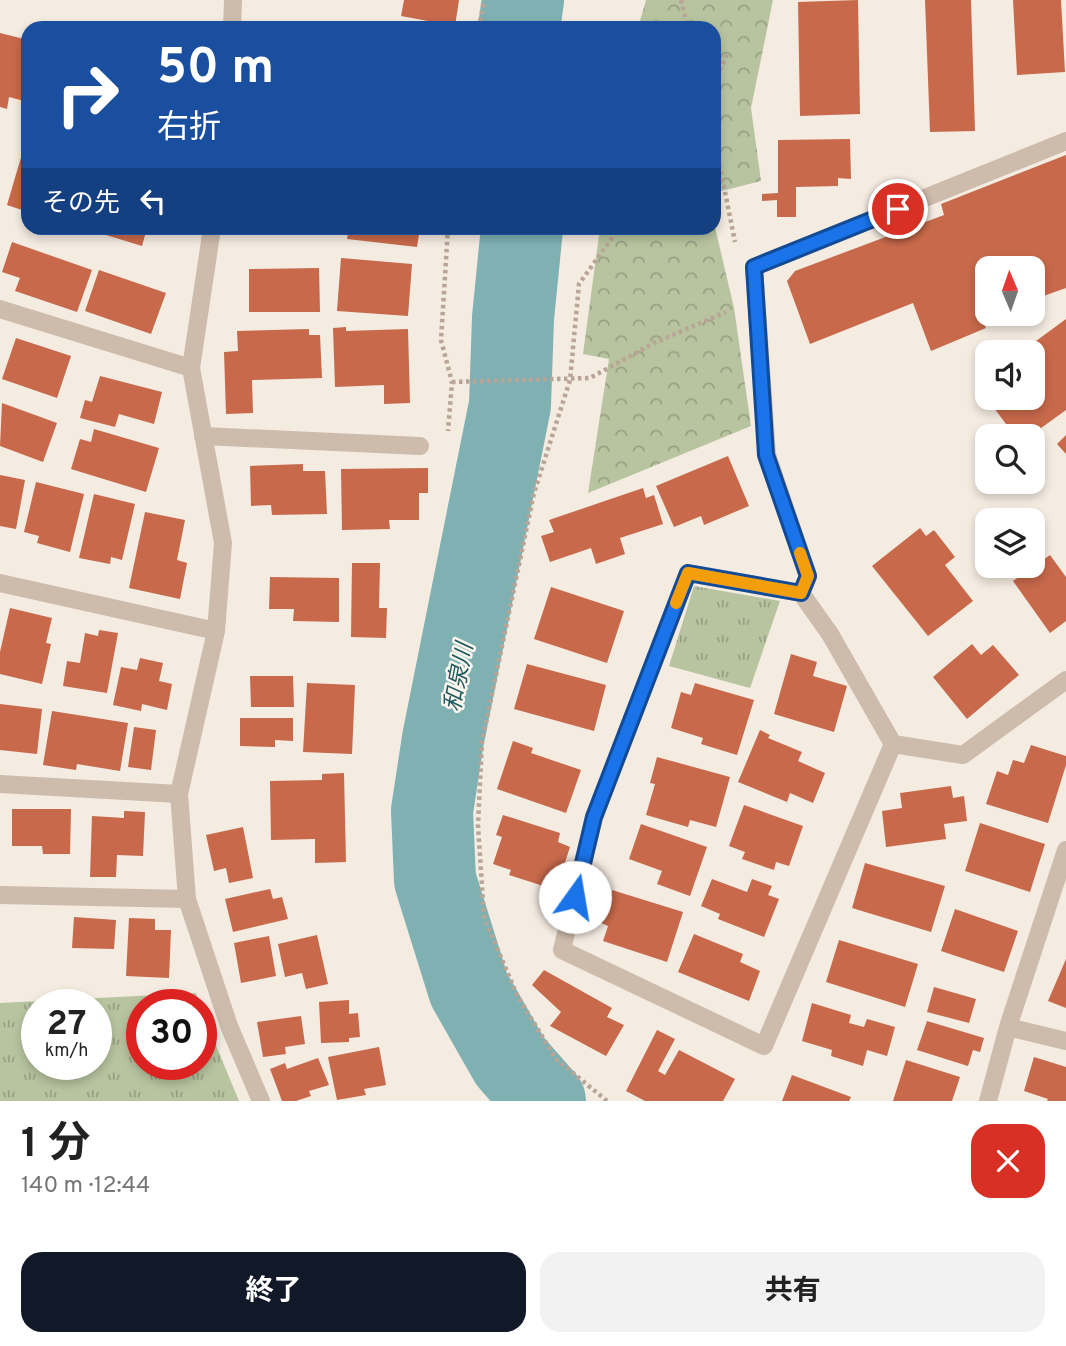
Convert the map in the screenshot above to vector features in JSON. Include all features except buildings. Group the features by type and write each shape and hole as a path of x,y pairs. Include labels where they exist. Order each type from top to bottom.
{"street":[{"path":"232,21 233,0"},
{"path":"801,593 808,576 766,455 754,267 1066,141"},
{"path":"211,235 191,368 223,543 216,631 179,794 187,899 229,1026 261,1101"},
{"path":"0,309 191,368"},
{"path":"203,436 420,446"},
{"path":"688,573 801,593 830,634 893,744 764,1046 562,950 594,817 688,573"},
{"path":"0,583 216,631"},
{"path":"893,744 963,755 1066,680"},
{"path":"0,784 179,794"},
{"path":"988,1101 1008,1027 1066,850"},
{"path":"0,895 187,899"},
{"path":"1008,1027 1066,1041"}],"path":[{"path":"480,21 484,0"},
{"path":"681,0 686,21"},
{"path":"721,68 728,53"},
{"path":"721,172 738,257 754,267"},
{"path":"448,235 441,340 452,382 590,378 654,344 755,298"},
{"path":"607,1101 556,1059 517,995 484,917 478,825 482,741 534,494 570,380 579,284 614,235"}],"green space":[{"path":"646,0 773,0 751,108 761,181 721,191 721,21 640,21"},
{"path":"599,235 717,235 734,308 751,426 588,493 609,359 583,354"},
{"path":"694,586 780,601 750,688 669,666"},
{"path":"112,997 126,997 126,1080 217,1080 217,1048 239,1101 0,1101 0,1003 21,1002 21,1080 112,1080"}],"waterway":[{"name":"和泉川","path":"520,21 523,0"},
{"name":"和泉川","path":"521,235 513,318 510,405 443,739 432,811 435,880 469,989 510,1061 545,1101"}],"slow traffic":[{"path":"676,603 688,573 801,593 808,576 800,553"}],"route":[{"path":"575,897 594,817 688,573 801,593 808,576 766,455 754,267 898,209"}]}
